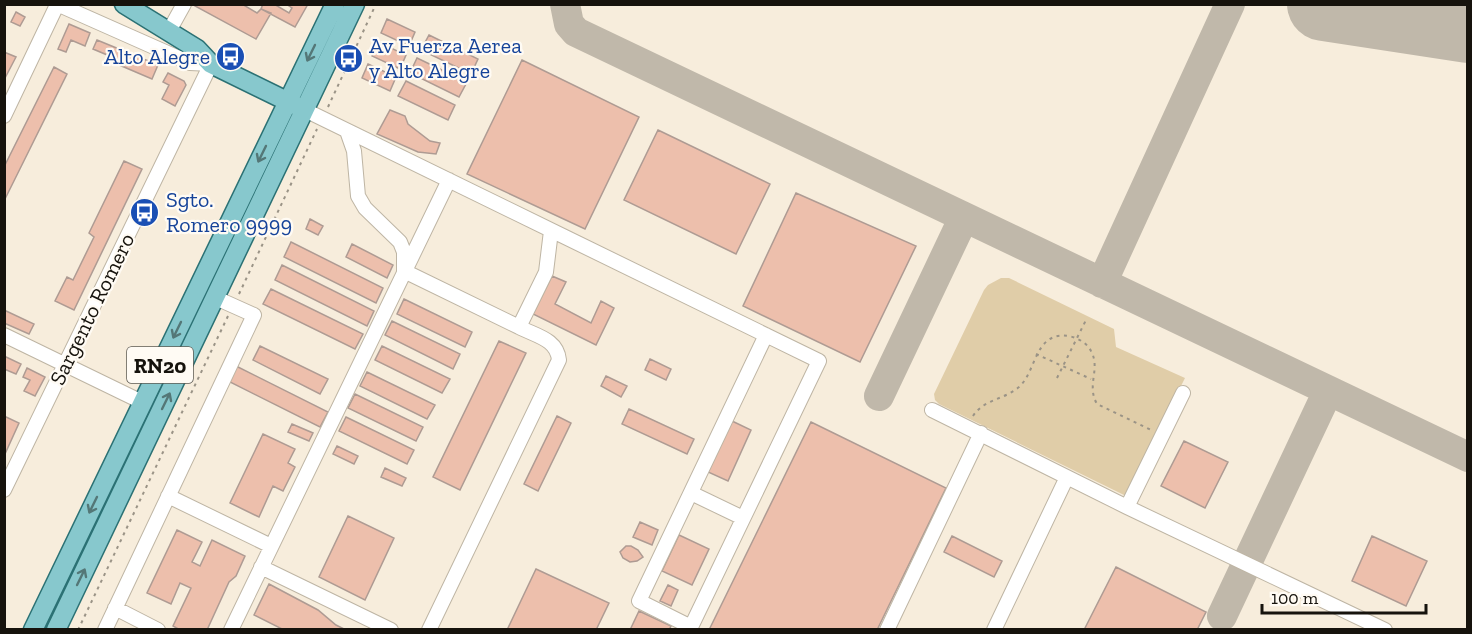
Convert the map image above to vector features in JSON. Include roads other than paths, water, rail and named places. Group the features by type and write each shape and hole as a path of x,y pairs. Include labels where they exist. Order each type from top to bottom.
{"main road":[{"path":"124,4 197,49 211,64 305,111"},
{"name":"RN20","path":"33,630 335,4"},
{"name":"RN20","path":"56,630 355,4"}],"street":[{"path":"169,31 184,4"},
{"path":"4,116 57,5 190,63 211,64"},
{"name":"Sargento Romero","path":"4,490 211,64"},
{"path":"305,111 448,180 551,231 766,335 819,361 690,628 639,601 766,335"},
{"path":"347,131 354,151 358,196 365,208 400,242 404,252 404,271"},
{"path":"231,630 448,180"},
{"path":"519,327 546,272 551,231"},
{"path":"404,271 553,344 558,351 559,360 429,630"},
{"path":"105,630 254,315 216,298"},
{"path":"4,335 142,402"},
{"path":"1127,507 1184,393"},
{"path":"932,410 1127,507 1385,630"},
{"path":"887,630 974,430"},
{"path":"994,630 1067,477"},
{"path":"691,493 743,518"},
{"path":"168,496 271,546"},
{"path":"261,567 391,630"},
{"path":"115,608 158,630"}],"place":[{"name":"Alto Alegre","path":"231,56"},
{"name":"Av Fuerza Aerea y Alto Alegre","path":"348,58"},
{"name":"Sgto. Romero 9999","path":"145,212"}]}
